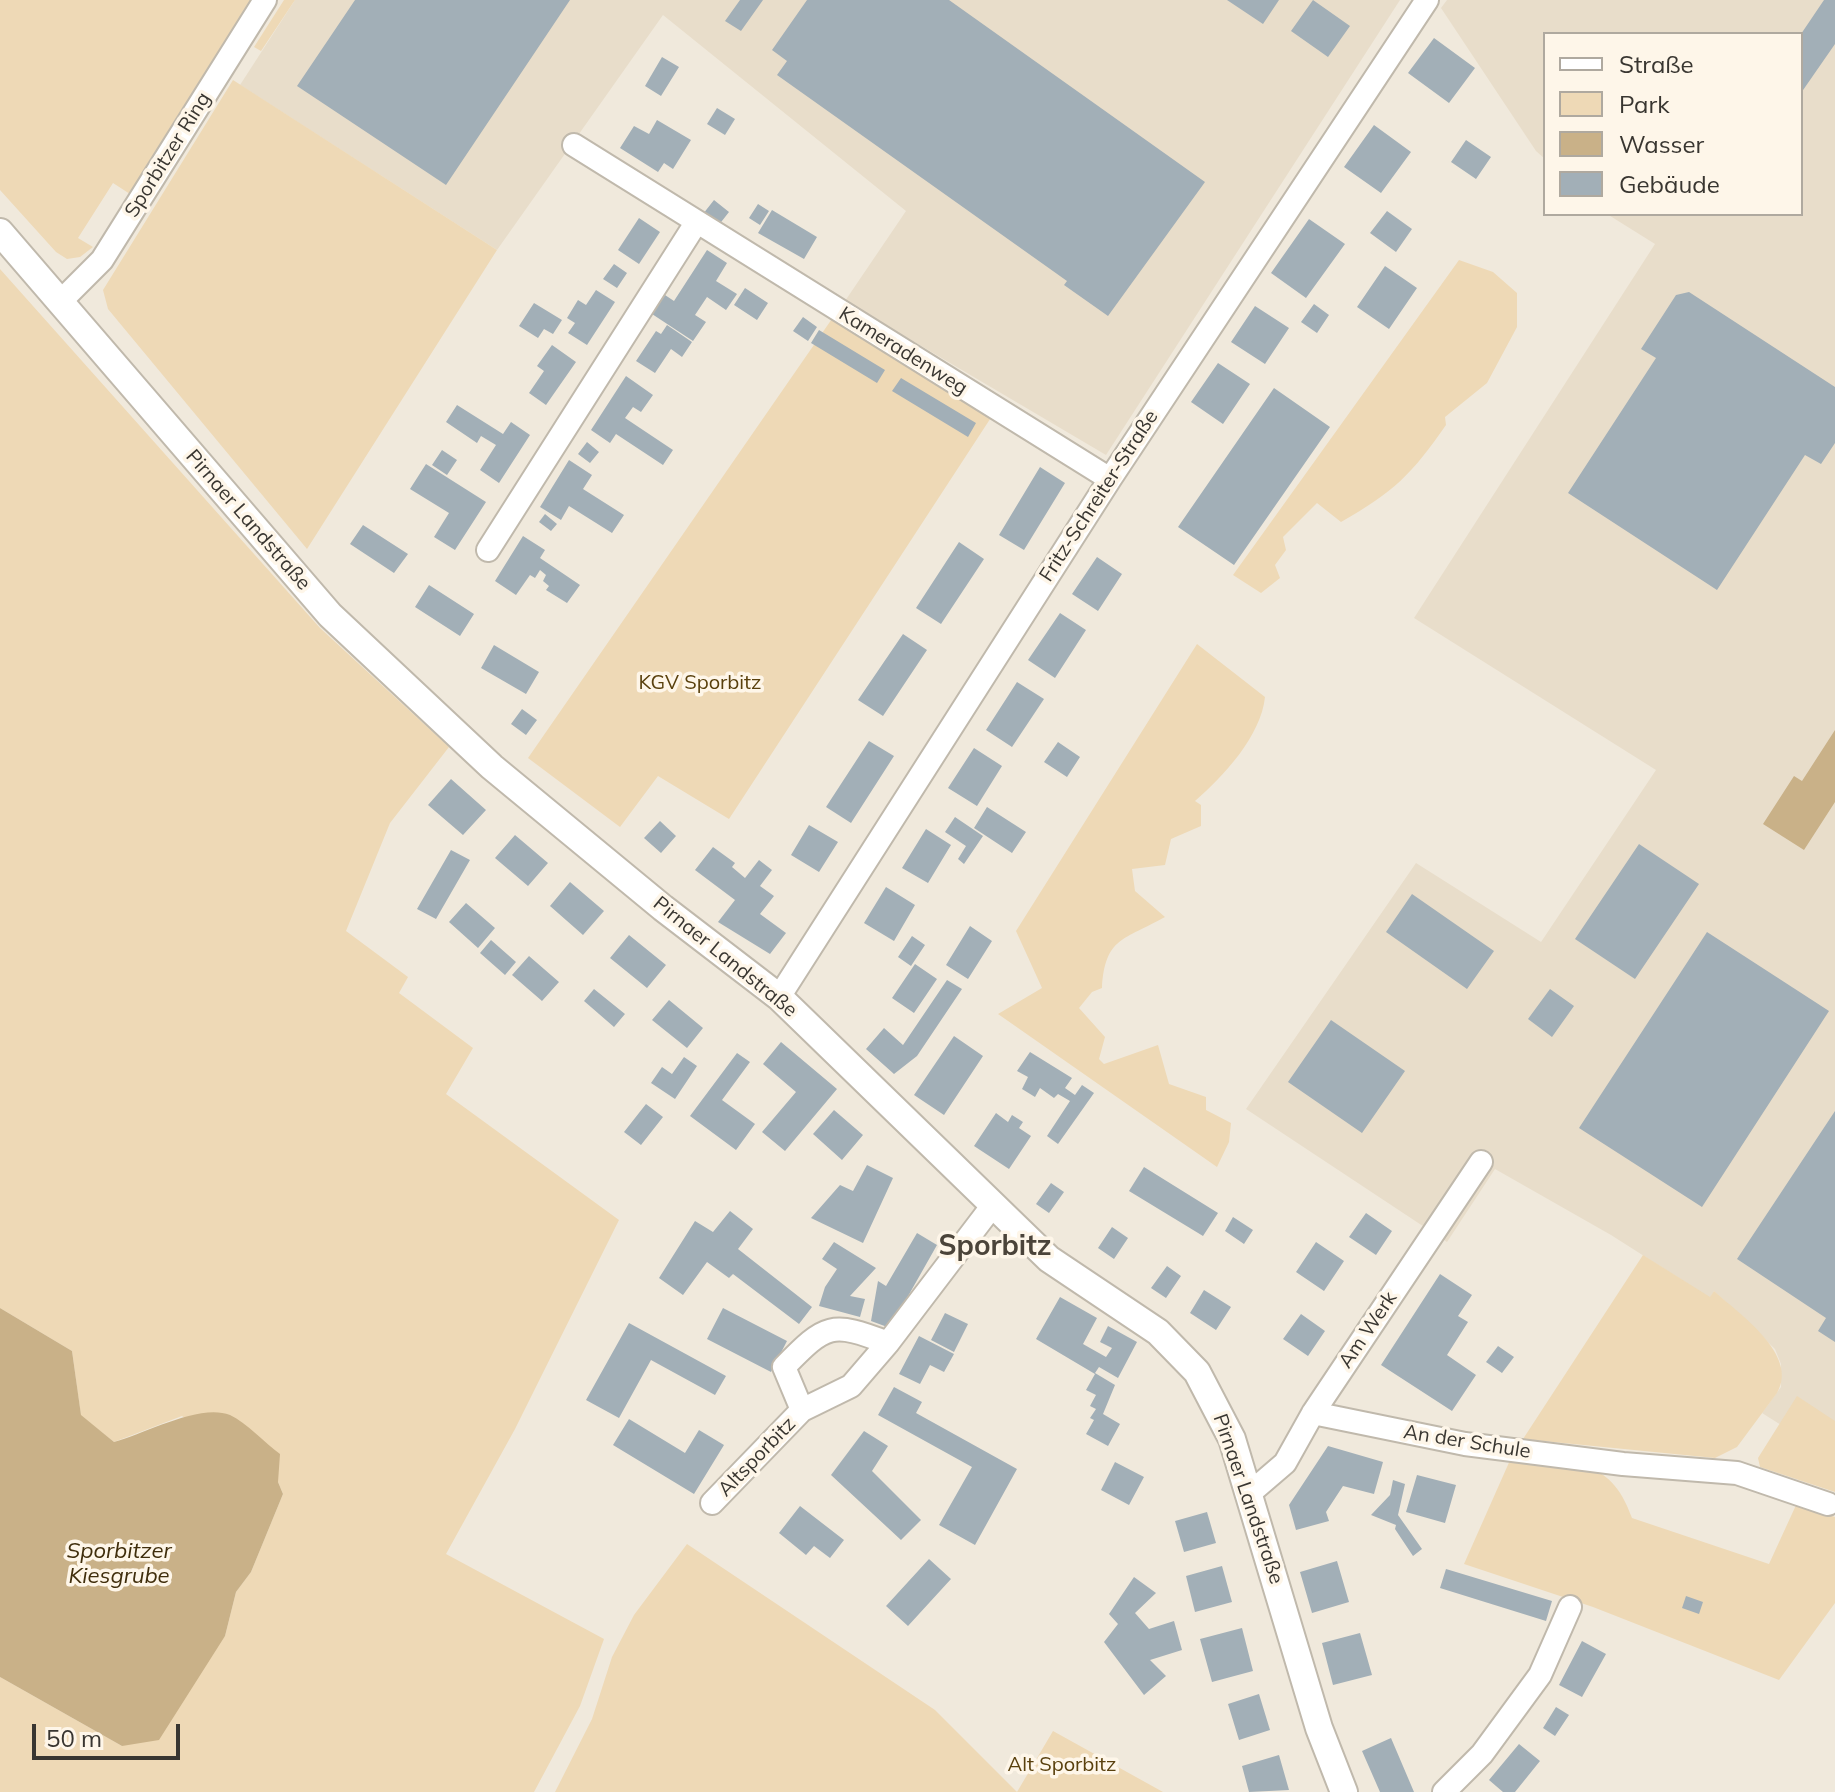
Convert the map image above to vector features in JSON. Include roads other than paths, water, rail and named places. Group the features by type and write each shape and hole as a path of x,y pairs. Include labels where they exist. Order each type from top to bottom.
{"street":[{"name":"Sporbitzer Ring","path":"61,301 102,260 265,0"},
{"name":"Fritz-Schreiter-Straße","path":"779,997 1110,479 1427,0"},
{"name":"Kameradenweg","path":"574,145 1110,479"},
{"path":"488,550 696,223"},
{"name":"Pirnaer Landstraße","path":"0,232 330,615 492,767 663,908 779,997 1049,1259 1158,1332 1197,1372 1232,1439 1319,1728 1344,1792"},
{"name":"Am Werk","path":"1250,1493 1285,1463 1313,1413 1481,1162"},
{"name":"Altsporbitz","path":"712,1503 802,1410 851,1386 888,1343 993,1205"},
{"name":"Altsporbitz","path":"802,1410 784,1367 818,1332 851,1329 888,1343"},
{"name":"An der Schule","path":"1313,1413 1465,1444 1623,1464 1737,1473 1828,1504"},
{"path":"1444,1792 1482,1754 1540,1675 1570,1607"}],"water":[{"path":"1835,730 1835,802 1804,850 1763,824 1794,776 1802,781"},
{"name":"Sporbitzer Kiesgrube","path":"0,1308 72,1351 81,1415 114,1442 188,1416 217,1412 236,1419 280,1454 278,1482 283,1494 251,1572 236,1592 225,1636 159,1740 122,1746 0,1677"}],"district":[{"name":"Sporbitz","path":"995,1247"}],"park label":[{"name":"KGV Sporbitz","path":"700,683"},
{"name":"Alt Sporbitz","path":"1062,1765"}]}
